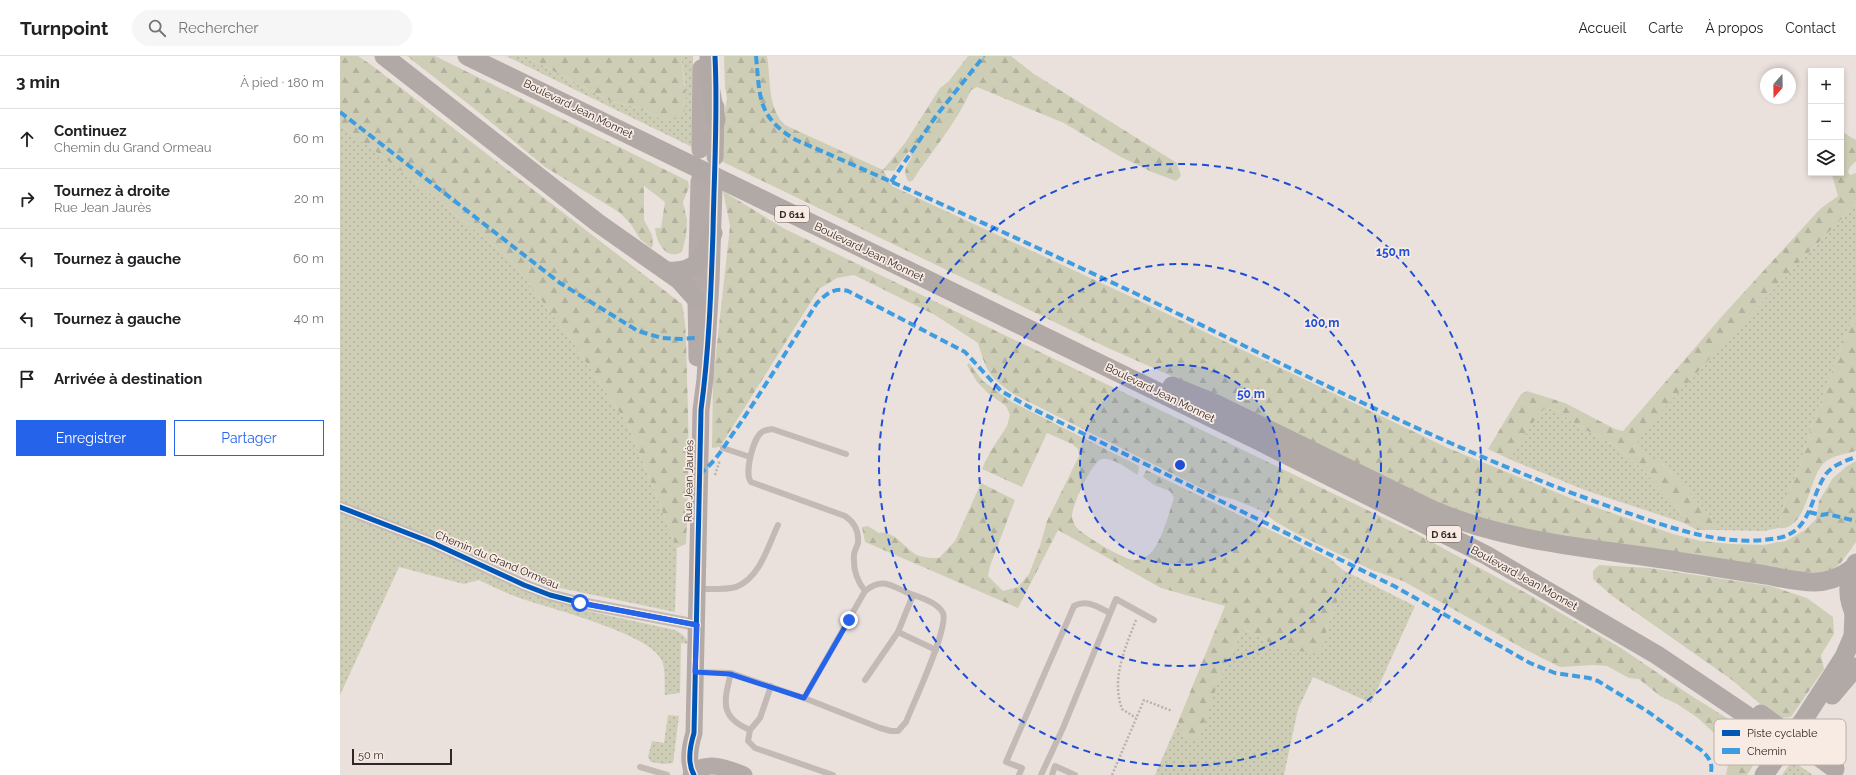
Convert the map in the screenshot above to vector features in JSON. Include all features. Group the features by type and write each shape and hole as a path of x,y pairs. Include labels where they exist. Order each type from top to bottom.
{"main road":[{"path":"384,56 598,223 679,280 696,298"},
{"name":"Boulevard Jean Monnet","path":"467,56 1208,416 1479,552 1575,606 1758,718"},
{"name":"Boulevard Jean Monnet","path":"486,56 1384,494 1531,571 1631,629 1758,718"},
{"path":"709,56 709,80 716,120"},
{"path":"666,271 688,270 697,264 703,255 713,233"},
{"path":"1122,365 1214,403 1433,510 1481,528 1556,544 1653,557 1796,580 1824,581 1834,579 1855,565"},
{"path":"1804,719 1844,656 1853,636 1855,614 1849,595 1849,585 1855,565"},
{"path":"1815,719 1828,700 1856,667"},
{"path":"1764,775 1771,765"},
{"path":"1776,775 1783,765"},
{"name":"Boulevard Jean Monnet","path":"1823,765 1834,773"}],"street":[{"path":"700,150 701,56"},
{"path":"715,56 715,157"},
{"name":"Rue Jean Jaurès","path":"701,410 705,379 713,233 707,185 697,264 696,348 701,410 694,733 690,749 702,770"},
{"name":"Chemin du Grand Ormeau","path":"340,507 433,543 524,585 550,595 580,603 697,625"},
{"path":"702,770 744,775"}],"lane":[{"path":"846,454 772,429 762,432 757,438 750,457 748,474 751,482 845,516 852,521 858,534 858,543 854,554 856,576 865,591"},
{"path":"723,448 750,457"},
{"path":"697,589 736,587 748,580 757,571 778,525"},
{"path":"695,672 730,674 771,686 891,732 898,731 906,722 936,650 944,624 943,614 937,606 890,584 880,583 873,585 865,591 804,698"},
{"path":"865,680 898,632 913,595"},
{"path":"1041,775 1063,728 1116,599 1154,620"},
{"path":"1019,775 1022,768 1006,762 1074,606 1080,602 1089,603 1110,613"},
{"path":"898,632 936,650"},
{"path":"730,674 726,697 729,717 736,724 750,730"},
{"path":"771,686 760,718 750,730 748,741 755,748 833,775"},
{"path":"1052,775 1055,766 1075,775"},
{"path":"640,767 667,775"}],"path":[{"path":"1136,718 1122,709 1120,703 1118,671 1140,612"},
{"path":"1112,775 1144,700 1172,711"}],"green space":[{"path":"340,56 358,56 370,64 682,304 686,331 688,418 686,544 677,548 629,427 570,338 510,259 411,178 340,125"},
{"path":"407,56 435,56 688,181 689,187 683,202 687,220 686,236 682,252 671,254 667,252 663,249 657,239 655,228 661,228 665,202 644,186 644,220 652,235 653,246 651,248 640,239 630,223 619,212 545,167"},
{"path":"506,56 525,56 612,102 641,108 661,119 685,85 681,56 693,56 694,148"},
{"path":"525,56 681,56 686,98 685,110 677,119 661,119 641,108 612,102"},
{"path":"724,56 767,56 772,102 779,118 785,125 883,170 892,186 1138,300 1448,448 1580,502 1673,534 1701,541 1731,544 1763,545 1786,541 1805,530 1816,519 1819,501 1833,478 1847,466 1856,461 1856,542 1840,564 1833,569 1825,572 1794,572 1520,528 1466,513 1444,505 1219,397 1108,348 721,161 724,115 727,98 725,87"},
{"path":"968,56 1011,56 1034,74 1177,163 1181,176 1176,181 1152,172 1119,156 1064,123 977,87 971,90 952,125 913,180 909,182 905,172 912,157 909,151 894,171 883,170 905,143 940,88 949,81"},
{"path":"340,125 411,178 510,259 570,338 629,427 677,548 675,612 541,584 415,530 553,600 583,610 675,630 680,633 685,637 688,644 681,643 680,693 665,695 662,661 654,651 640,641 621,632 517,597 479,580 464,584 399,567 340,695"},
{"path":"1844,133 1856,140 1856,161 1850,167 1848,172 1850,175 1856,173 1856,204 1782,280 1636,439 1647,455 1662,464 1715,521 1715,530 1697,530 1684,523 1678,507 1640,467 1614,445 1573,423 1558,411 1548,408 1542,409 1509,459 1488,449 1521,394 1527,391 1565,403 1615,429 1623,431 1724,314 1820,209 1838,196 1832,176 1844,176"},
{"path":"723,191 783,228 1415,533 1526,593 1621,648 1690,695 1729,719 1714,719 1714,732 1698,718 1677,704 1660,696 1639,679 1629,678 1607,666 1594,665 1560,667 1526,650 1403,581 1372,570 1297,534 1276,522 1260,510 1233,499 1213,494 1015,395 994,379 990,374 978,343 935,315 854,275 837,278 819,289 720,447 712,448 713,380 730,226"},
{"path":"1856,204 1856,313 1845,337 1812,425 1800,466 1786,498 1778,528 1764,531 1715,530 1715,521 1662,464 1647,456 1635,439 1782,280"},
{"path":"1856,313 1856,451 1829,459 1825,462 1817,473 1801,514 1795,522 1787,527 1778,528 1786,498 1800,466 1812,425 1845,337"},
{"path":"969,363 983,381 1012,402 1139,466 1138,475 1121,464 1111,460 1102,459 1098,462 1088,476 1078,495 1072,517 1077,528 1081,532 1123,557 1137,560 1152,552 1164,530 1174,498 1170,491 1154,485 1143,477 1146,470 1330,559 1343,570 1339,598 1326,629 1327,637 1318,654 1277,647 1243,628 1219,680 1198,741 1186,738 1178,722 1225,606 1161,588 1058,530 1018,608 865,542 862,527 868,526 879,533 885,533 895,537 917,555 939,558 955,541 981,483 1015,500 990,566 988,576 1003,591 1018,587 1029,574 1040,546 1047,521 1079,456 1078,449 1072,444 1047,433 1022,487 982,469 990,452 1007,426 1010,415 1006,406 989,394 977,382 967,365"},
{"path":"1542,408 1558,411 1573,423 1614,445 1640,467 1678,507 1684,523 1587,491 1509,459"},
{"path":"1599,565 1649,568 1770,586 1807,598 1833,617 1834,634 1821,655 1824,669 1791,717 1781,718 1766,709 1732,680 1611,595 1593,579 1593,571"},
{"path":"1343,570 1415,606 1371,703 1313,677 1298,709 1284,775 1155,775 1178,722 1186,738 1219,680 1243,628 1277,647 1327,637 1326,629 1339,598"},
{"path":"668,715 679,716 673,763 664,764 651,762 648,757 652,741 664,743"},
{"path":"1728,765 1753,765 1747,775 1726,775"},
{"path":"1789,765 1798,765 1813,775 1782,775"}],"marked path":[{"path":"756,56 760,95 767,114 774,123 796,140 1057,257 1320,383 1439,438 1560,489 1660,524 1698,535 1738,540 1778,538 1797,529 1808,512 1826,474 1836,466 1856,457"},
{"path":"891,182 936,116 984,56"},
{"path":"340,112 560,283 638,331 662,338 696,338"},
{"path":"699,474 711,464 726,445 817,303 831,292 839,290 848,291 965,352 1001,391 1031,408 1394,586 1530,663 1555,673 1589,678 1598,681 1647,711 1701,750 1710,761 1710,775"},
{"path":"1809,512 1821,515 1827,514 1856,521"}],"cycle path":[{"path":"694,775 690,765 690,754 694,733 701,410 708,343 712,254 716,122 715,56"},
{"path":"340,507 433,543 524,585 550,595 581,603 697,625"}],"route":[{"path":"580,603 689,625 697,625 695,672 718,672 730,674 804,698 849,620"}]}
